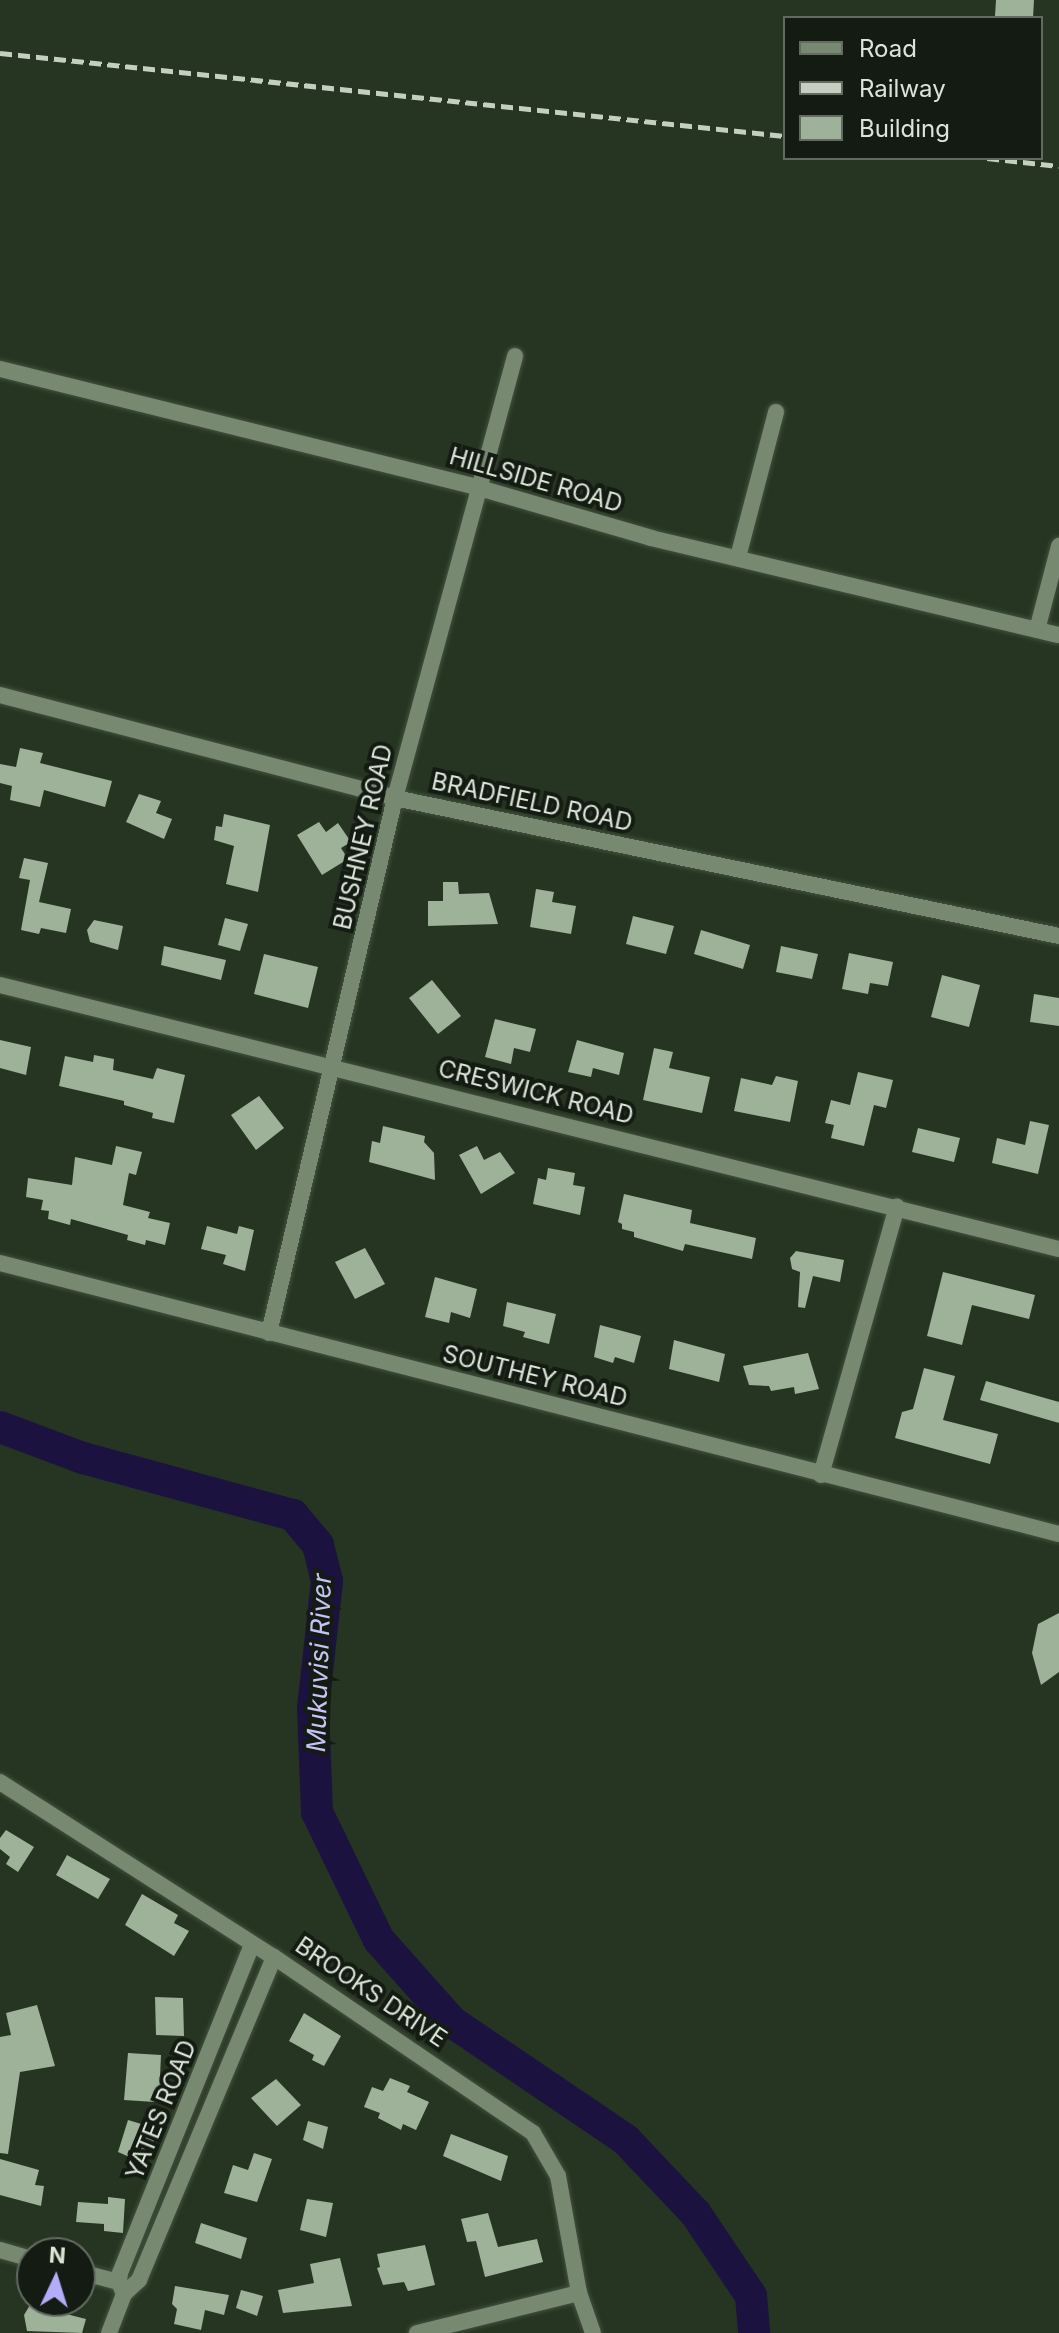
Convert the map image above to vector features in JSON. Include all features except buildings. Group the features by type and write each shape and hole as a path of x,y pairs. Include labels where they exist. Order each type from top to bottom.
{"street":[{"name":"BUSHNEY ROAD","path":"269,1333 395,798 476,487 515,356"},
{"name":"HILLSIDE ROAD","path":"0,369 476,487 651,538 1059,635"},
{"path":"738,557 776,412"},
{"path":"1037,630 1059,546"},
{"name":"BRADFIELD ROAD","path":"0,695 395,798 1059,936"},
{"name":"CRESWICK ROAD","path":"0,985 1059,1249"},
{"path":"821,1475 897,1207"},
{"name":"SOUTHEY ROAD","path":"0,1263 1059,1534"},
{"name":"BROOKS DRIVE","path":"0,1782 274,1957 533,2133 558,2176 579,2293 593,2333"},
{"name":"YATES ROAD","path":"109,2333 122,2288 252,1944"},
{"name":"YATES ROAD","path":"122,2288 139,2280 274,1957"},
{"path":"96,2278 122,2288"},
{"path":"417,2333 579,2293"}],"waterway":[{"name":"Mukuvisi River","path":"0,1427 83,1458 293,1515 318,1545 327,1581 313,1708 317,1812 379,1940 452,2022 626,2140 696,2214 751,2296 754,2333"}],"railway":[{"path":"0,53 783,136"},
{"path":"1005,160 1059,166"}]}
